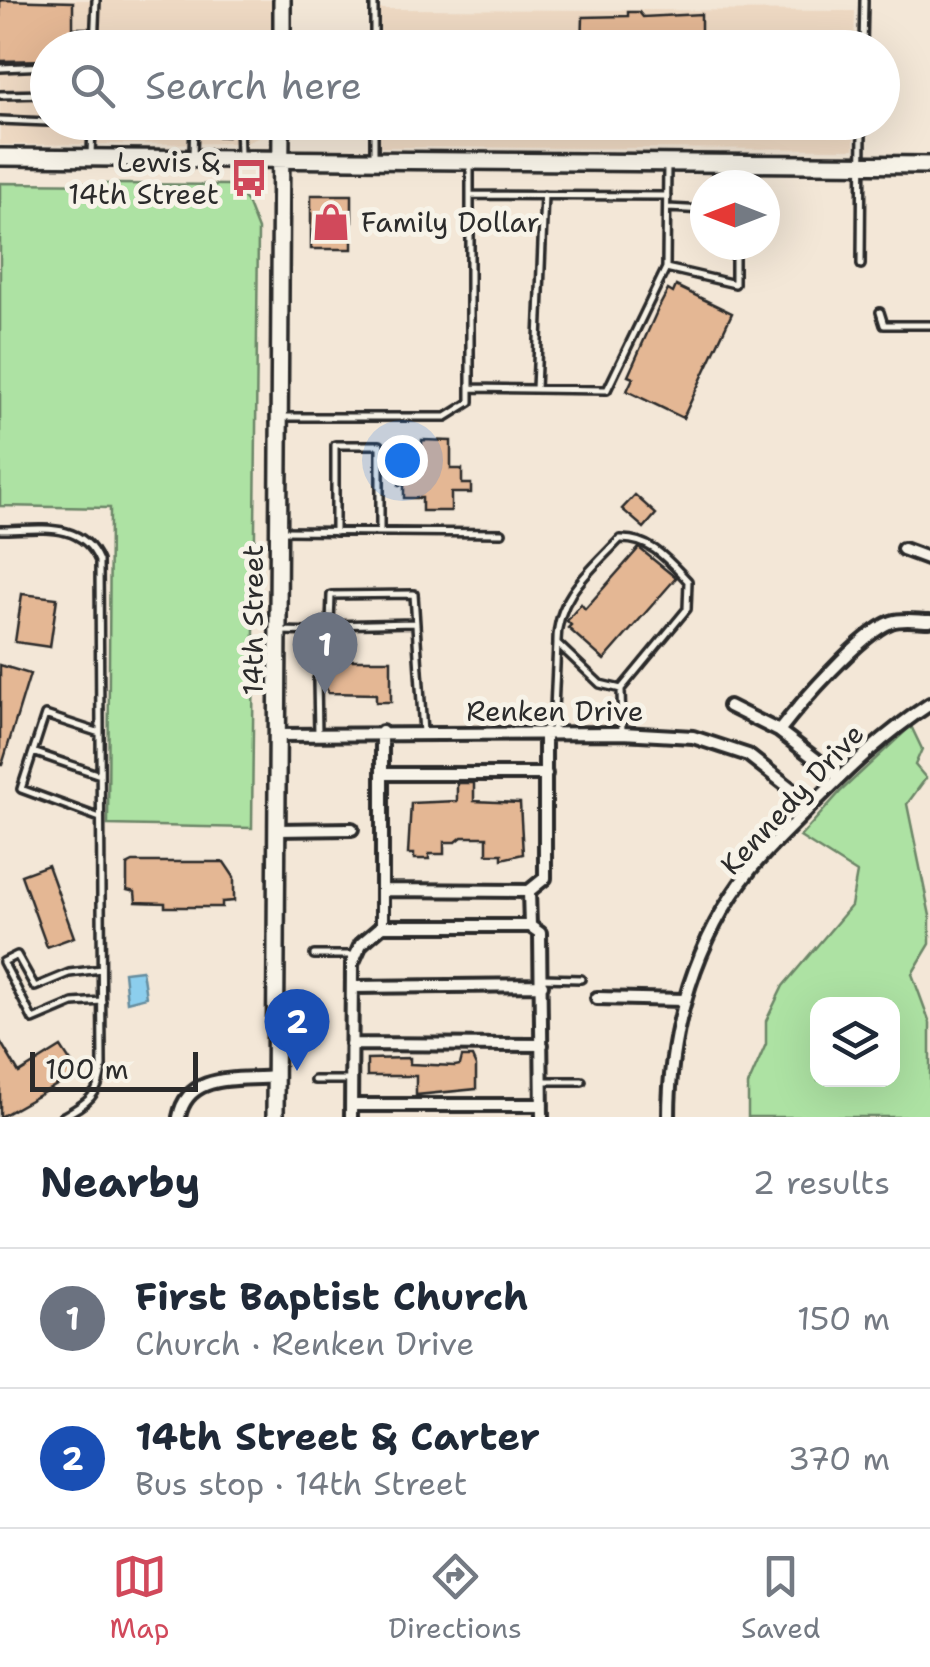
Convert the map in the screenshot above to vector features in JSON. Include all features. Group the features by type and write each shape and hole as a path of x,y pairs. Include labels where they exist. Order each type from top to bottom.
{"street":[{"path":"282,0 282,30"},
{"name":"14th Street","path":"275,1117 281,140"},
{"path":"0,157 930,164"},
{"path":"902,549 930,559"},
{"path":"779,731 800,704 880,628 904,620 930,622"},
{"name":"Kennedy Drive","path":"668,1117 671,1062 684,1000 728,902 752,867 839,777 885,734 930,704"},
{"path":"729,706 779,731 839,777"},
{"path":"382,732 382,926 354,955 351,1111 542,1111 542,940 530,926 530,891"},
{"path":"382,890 530,891 545,878 549,732"},
{"name":"Renken Drive","path":"277,735 622,732 692,737 724,745 776,774 812,805"},
{"path":"382,774 546,774"},
{"path":"277,830 352,829"},
{"path":"382,926 530,926"},
{"path":"352,987 542,982"},
{"path":"596,998 684,1000"},
{"path":"352,1044 542,1045"},
{"path":"179,1117 186,1098 204,1084 275,1077"}],"lane":[{"path":"95,30 96,0"},
{"path":"374,0 374,30"},
{"path":"863,30 864,0"},
{"path":"0,68 30,67"},
{"path":"0,95 30,94"},
{"path":"0,120 30,121"},
{"path":"91,158 92,140"},
{"path":"194,140 194,158"},
{"path":"240,140 240,159"},
{"path":"374,140 374,160"},
{"path":"861,265 862,140"},
{"path":"279,416 446,418 470,402 470,160"},
{"path":"470,388 607,390 666,268 667,162"},
{"path":"470,195 667,196"},
{"path":"536,389 544,196"},
{"path":"666,208 690,209"},
{"path":"666,268 735,284 735,260"},
{"path":"880,312 884,325 930,325"},
{"path":"335,532 335,445 380,445 380,532"},
{"path":"0,530 70,530 91,542 99,561 101,1088 90,1101 62,1117"},
{"path":"279,532 502,532"},
{"path":"549,732 556,624 566,598 620,539 637,538 663,554 688,581 687,609 621,689 622,732"},
{"path":"330,625 330,595 414,594 423,733"},
{"path":"278,632 320,632 330,625 414,623"},
{"path":"318,734 320,632"},
{"path":"557,643 600,684 621,689"},
{"path":"100,732 45,715 21,789 100,818"},
{"path":"33,752 100,775"},
{"path":"102,968 69,973 40,988 35,987 17,955 4,962 33,1020 73,1003 102,1001"},
{"path":"314,955 354,955"},
{"path":"542,982 581,978"},
{"path":"314,1080 352,1080"},
{"path":"542,1080 582,1081"}],"shaded area":[{"path":"0,0 272,0 272,30 30,30 30,140 253,140 0,145"},
{"path":"378,9 855,11 854,30 378,30"},
{"path":"378,140 854,140 854,149 378,147"}],"green space":[{"path":"0,183 231,185 247,202 258,230 252,828 108,825 110,508 0,506"},
{"path":"911,726 922,749 915,765 926,778 907,804 930,916 930,944 912,974 930,1023 930,1117 748,1117 748,1085 766,1044 766,1021 783,986 851,906 857,873 800,837 841,791"}],"water":[{"path":"142,970 146,997 127,1002 124,972"}],"building":[{"path":"0,0 73,2 73,28 89,28 30,30 30,60 0,61"},
{"path":"628,12 639,12 643,17 701,14 701,30 583,30 583,17 628,16"},
{"name":"Family Dollar","path":"311,195 352,195 352,249 311,249"},
{"path":"676,286 732,313 683,418 627,391 633,378 628,376 658,309 668,290 673,293"},
{"path":"422,440 451,441 451,469 462,469 462,484 471,484 471,493 451,493 451,511 422,511 422,498 404,498 404,485 399,485 404,464 422,464"},
{"path":"635,495 656,514 644,528 622,509"},
{"path":"639,548 676,578 604,660 568,628 571,625 567,621 581,604 585,609"},
{"path":"22,594 57,598 50,647 15,642"},
{"path":"328,660 391,660 391,702 376,702 376,694 328,693 322,676"},
{"path":"0,665 30,674 2,765 0,765"},
{"path":"457,783 474,783 474,801 520,803 523,854 502,859 502,854 487,854 487,837 462,837 456,842 444,842 444,854 429,854 429,859 414,859 414,854 408,854 411,803 457,801"},
{"path":"224,862 234,877 234,901 222,902 222,907 165,907 165,903 136,902 135,892 127,890 127,865"},
{"path":"48,865 74,937 47,947 21,875"},
{"path":"0,1041 19,1073 61,1047 78,1073 0,1117"},
{"path":"462,1057 472,1057 476,1066 476,1089 416,1095 416,1076 367,1076 367,1059 410,1058 410,1064 455,1066 460,1065"}],"place":[{"name":"Lewis & 14th Street","path":"249,178"},
{"name":"Family Dollar","path":"331,222"},
{"name":"First Baptist Church","path":"325,694"},
{"name":"14th Street & Carter","path":"297,1071"}]}
